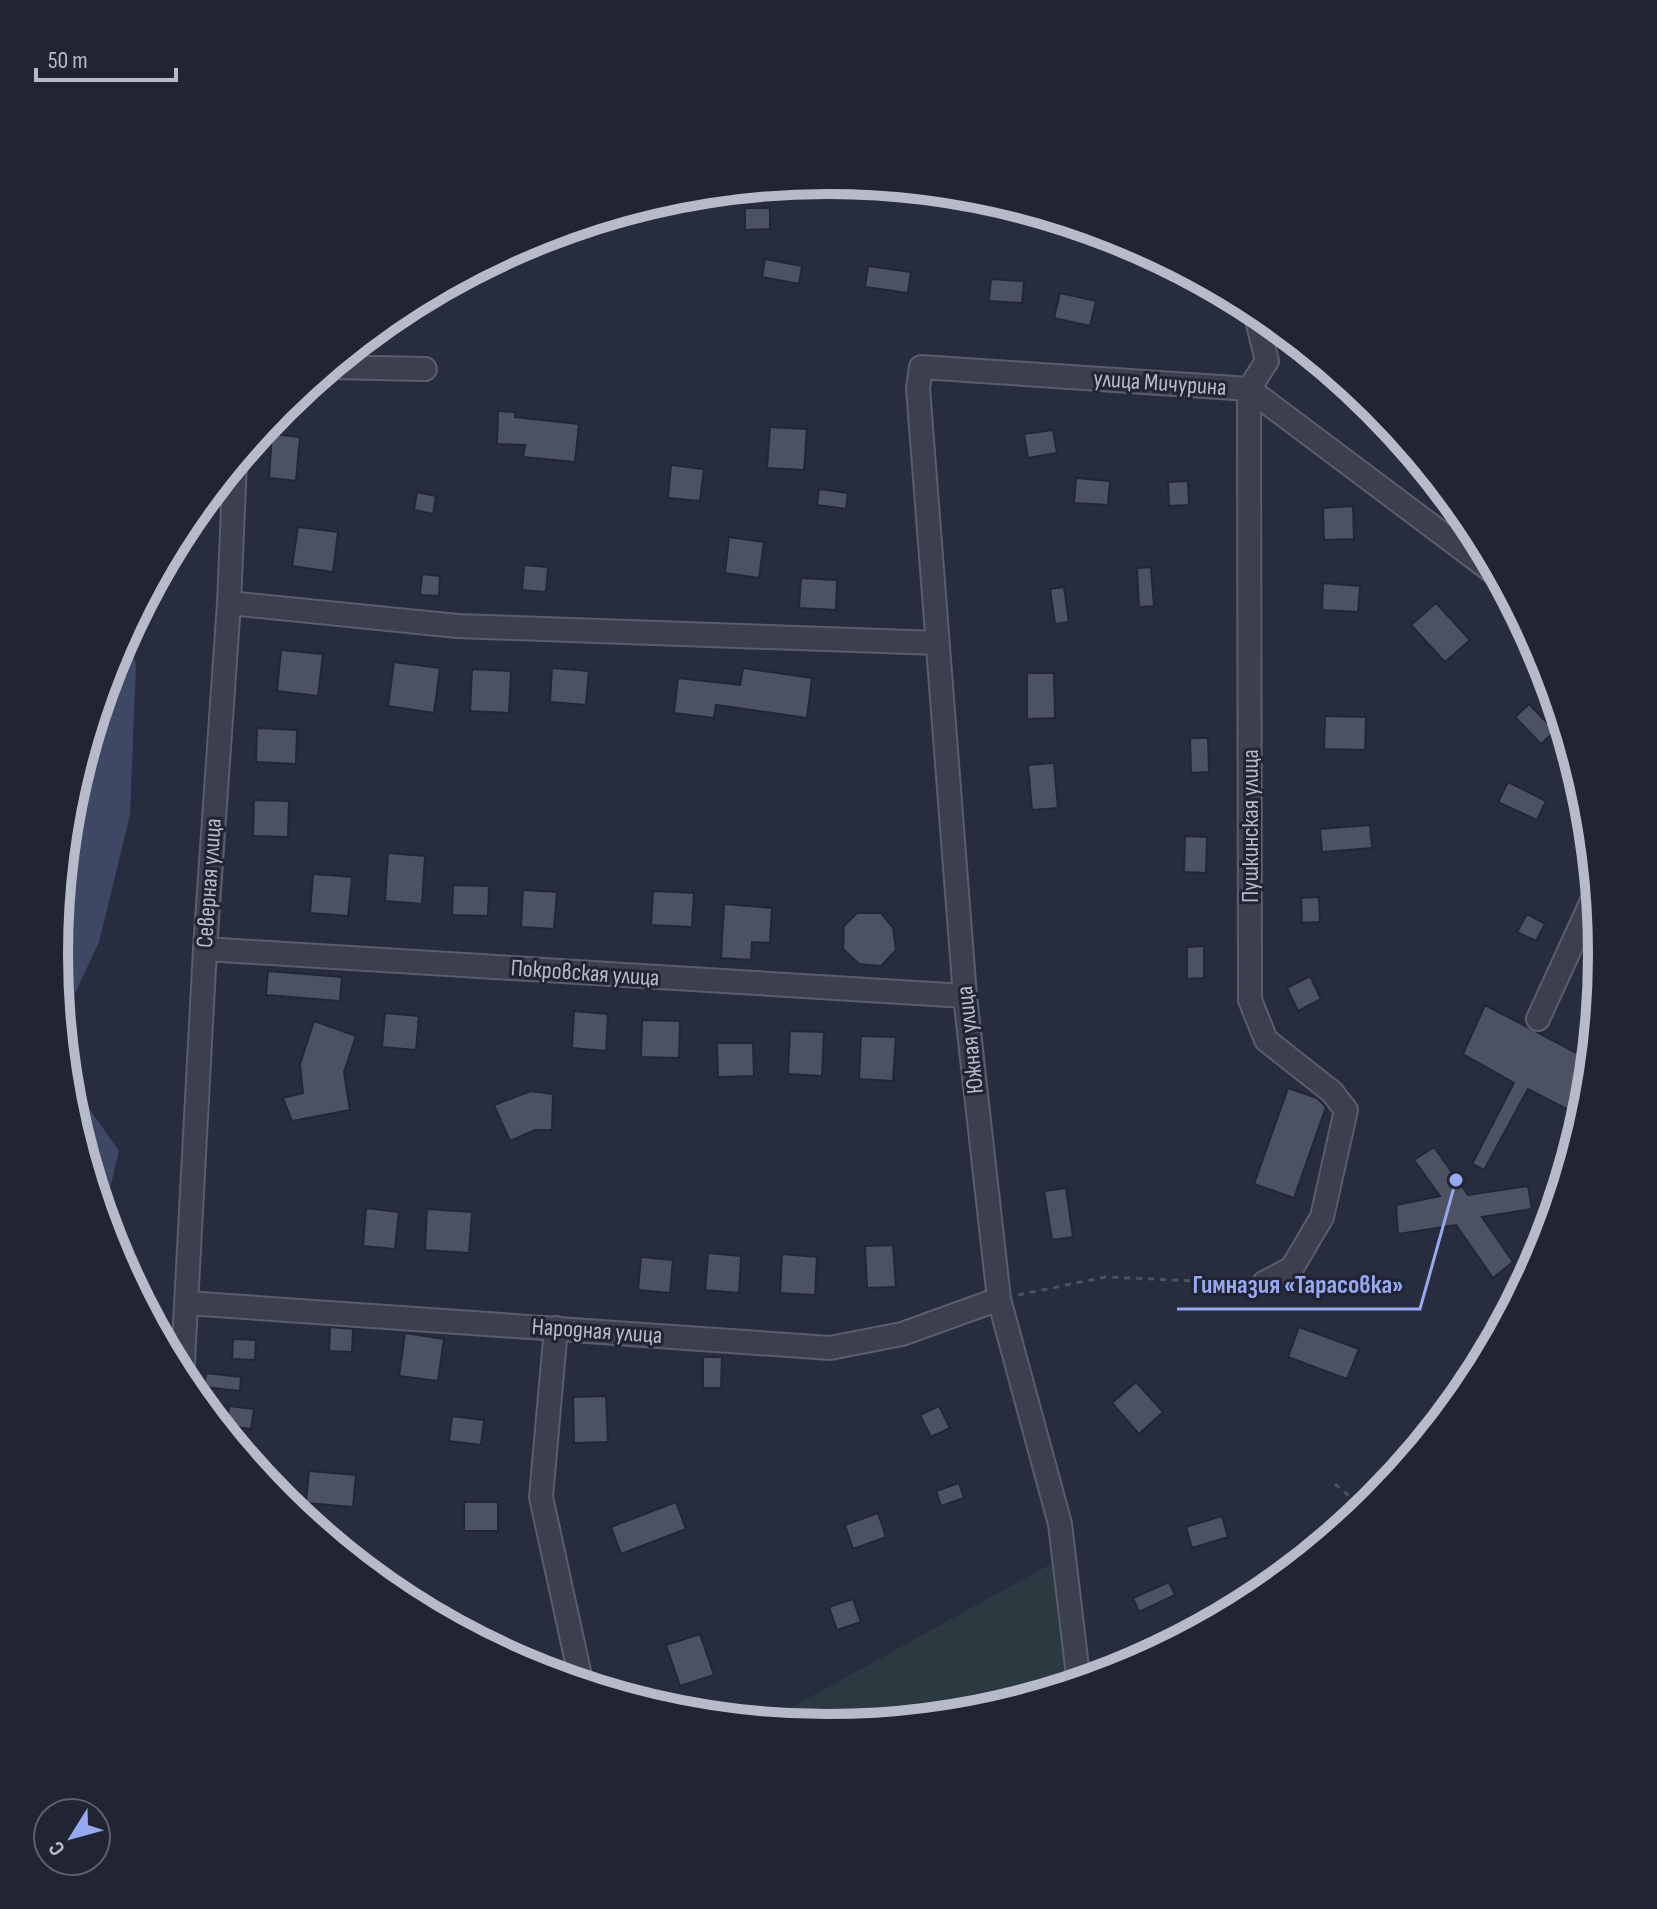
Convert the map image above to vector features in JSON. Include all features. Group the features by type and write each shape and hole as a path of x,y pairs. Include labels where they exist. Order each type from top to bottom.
{"street":[{"name":"Пушкинская улица","path":"1259,328 1267,361 1249,389 1250,1000 1266,1040 1332,1092 1346,1110 1322,1217 1292,1268 1264,1283"},
{"path":"346,367 425,369"},
{"name":"улица Мичурина","path":"918,388 921,367 1249,389 1479,562"},
{"name":"Южная улица","path":"918,388 965,996 999,1299 1060,1524 1078,1673"},
{"name":"Северная улица","path":"184,1357 234,481"},
{"path":"229,603 457,626 937,643"},
{"path":"1538,1019 1587,911"},
{"name":"Покровская улица","path":"205,949 965,996"},
{"name":"Народная улица","path":"187,1303 830,1348 902,1334 999,1299"},
{"path":"556,1328 541,1497 579,1673"}],"path":[{"path":"999,1299 1105,1277 1264,1283"},
{"path":"1335,1484 1356,1502"}],"shaded area":[{"path":"1051,1564 1074,1675 977,1700 928,1708 828,1715 781,1713"}],"water":[{"path":"132,650 136,664 130,815 99,942 70,1004 70,905 83,806 108,710"},
{"path":"82,1099 119,1151 108,1198"}],"building":[{"path":"745,208 770,208 770,229 745,230"},
{"path":"765,259 802,266 799,284 762,277"},
{"path":"868,266 911,272 908,293 865,287"},
{"path":"991,279 1024,281 1022,303 989,301"},
{"path":"1060,293 1096,301 1090,326 1054,318"},
{"path":"498,411 515,412 515,417 579,424 575,462 523,457 525,445 497,444"},
{"path":"770,427 807,429 804,470 767,468"},
{"path":"1053,430 1057,453 1028,458 1024,434"},
{"path":"275,434 300,437 296,481 269,478 272,437"},
{"path":"671,465 704,469 700,501 668,498"},
{"path":"1076,478 1110,481 1108,505 1074,503"},
{"path":"1188,481 1189,505 1169,506 1168,482"},
{"path":"819,489 848,493 846,509 817,505"},
{"path":"417,492 436,496 433,514 414,510"},
{"path":"1353,506 1354,539 1324,540 1323,508"},
{"path":"298,527 338,532 333,572 292,566"},
{"path":"729,537 764,542 759,578 725,573"},
{"path":"524,565 548,567 546,592 522,590"},
{"path":"1151,567 1154,606 1139,607 1137,568"},
{"path":"422,574 440,576 439,596 420,595"},
{"path":"801,578 837,580 836,610 799,608"},
{"path":"1323,583 1360,586 1358,612 1322,610"},
{"path":"1064,587 1069,622 1055,624 1050,589"},
{"path":"1436,603 1470,640 1445,662 1411,625"},
{"path":"281,650 323,654 318,696 277,691"},
{"path":"394,662 440,668 434,713 388,706"},
{"path":"552,668 589,671 586,705 550,702"},
{"path":"743,668 812,678 807,718 716,705 714,718 674,713 678,678 740,685"},
{"path":"472,669 511,671 509,713 470,711"},
{"path":"1027,673 1054,673 1055,718 1027,719"},
{"path":"1529,704 1555,731 1541,744 1515,717"},
{"path":"1325,716 1366,717 1365,750 1324,749"},
{"path":"257,728 297,730 296,764 256,762"},
{"path":"1190,738 1208,738 1209,772 1191,773"},
{"path":"1054,763 1058,808 1032,810 1028,765"},
{"path":"1508,782 1546,801 1537,820 1498,802"},
{"path":"254,800 289,801 288,837 253,836"},
{"path":"1370,825 1372,848 1322,852 1320,829"},
{"path":"1185,836 1207,837 1206,873 1184,872"},
{"path":"388,853 425,856 422,904 385,901"},
{"path":"313,874 352,877 348,916 310,913"},
{"path":"453,885 489,886 488,916 452,915"},
{"path":"523,890 557,892 554,929 521,927"},
{"path":"653,891 694,893 692,927 651,925"},
{"path":"1319,897 1320,922 1302,923 1301,898"},
{"path":"724,904 772,908 770,943 752,942 751,960 721,958"},
{"path":"857,913 881,913 893,928 896,950 881,966 859,964 843,949 844,926"},
{"path":"1527,914 1545,924 1536,941 1517,932"},
{"path":"1204,946 1204,978 1187,979 1187,947"},
{"path":"268,971 342,977 340,1001 266,995"},
{"path":"1310,976 1321,999 1298,1011 1287,988"},
{"path":"1485,1005 1582,1056 1572,1112 1528,1089 1484,1170 1472,1164 1514,1083 1463,1054"},
{"path":"574,1011 608,1014 606,1051 572,1048"},
{"path":"385,1013 419,1016 416,1050 382,1047"},
{"path":"642,1020 680,1021 679,1058 641,1057"},
{"path":"314,1021 356,1036 344,1072 350,1110 292,1121 283,1098 303,1093 300,1064"},
{"path":"790,1031 824,1032 822,1076 788,1074"},
{"path":"861,1036 896,1037 893,1081 859,1079"},
{"path":"717,1043 753,1043 754,1076 718,1077"},
{"path":"1288,1088 1317,1098 1326,1107 1294,1198 1254,1184"},
{"path":"531,1091 553,1094 552,1130 535,1130 510,1141 494,1105"},
{"path":"1434,1147 1468,1195 1528,1186 1532,1209 1482,1217 1513,1262 1493,1278 1456,1225 1398,1234 1396,1205 1440,1196 1414,1160"},
{"path":"1066,1188 1073,1237 1052,1240 1044,1191"},
{"path":"366,1208 399,1212 395,1249 363,1246"},
{"path":"427,1209 472,1212 469,1253 425,1250"},
{"path":"893,1245 896,1287 867,1288 865,1246"},
{"path":"708,1253 741,1256 739,1293 705,1290"},
{"path":"782,1254 817,1257 815,1295 780,1293"},
{"path":"641,1257 673,1260 670,1293 638,1290"},
{"path":"330,1327 353,1329 352,1352 329,1351"},
{"path":"1299,1327 1359,1349 1347,1379 1288,1357"},
{"path":"405,1333 444,1339 438,1381 399,1376"},
{"path":"233,1339 256,1340 255,1360 232,1359"},
{"path":"703,1357 722,1357 721,1388 703,1388"},
{"path":"206,1373 241,1377 240,1391 204,1387"},
{"path":"1136,1382 1163,1412 1139,1434 1112,1403"},
{"path":"606,1396 608,1442 574,1443 573,1397"},
{"path":"229,1406 254,1409 251,1429 233,1427 228,1420"},
{"path":"939,1406 950,1428 931,1437 920,1415"},
{"path":"452,1416 484,1420 481,1445 449,1441"},
{"path":"309,1471 356,1475 353,1507 306,1503"},
{"path":"959,1483 964,1498 941,1506 936,1491"},
{"path":"464,1502 498,1502 498,1531 464,1531"},
{"path":"676,1502 686,1529 621,1554 611,1527"},
{"path":"878,1513 886,1537 853,1549 845,1525"},
{"path":"1222,1516 1228,1537 1192,1548 1186,1527"},
{"path":"1169,1582 1175,1595 1139,1612 1133,1598"},
{"path":"853,1599 861,1622 837,1630 829,1607"},
{"path":"700,1634 714,1675 680,1686 666,1645"}],"place":[{"name":"Гимназия «Тарасовка»","path":"1456,1180"}]}
